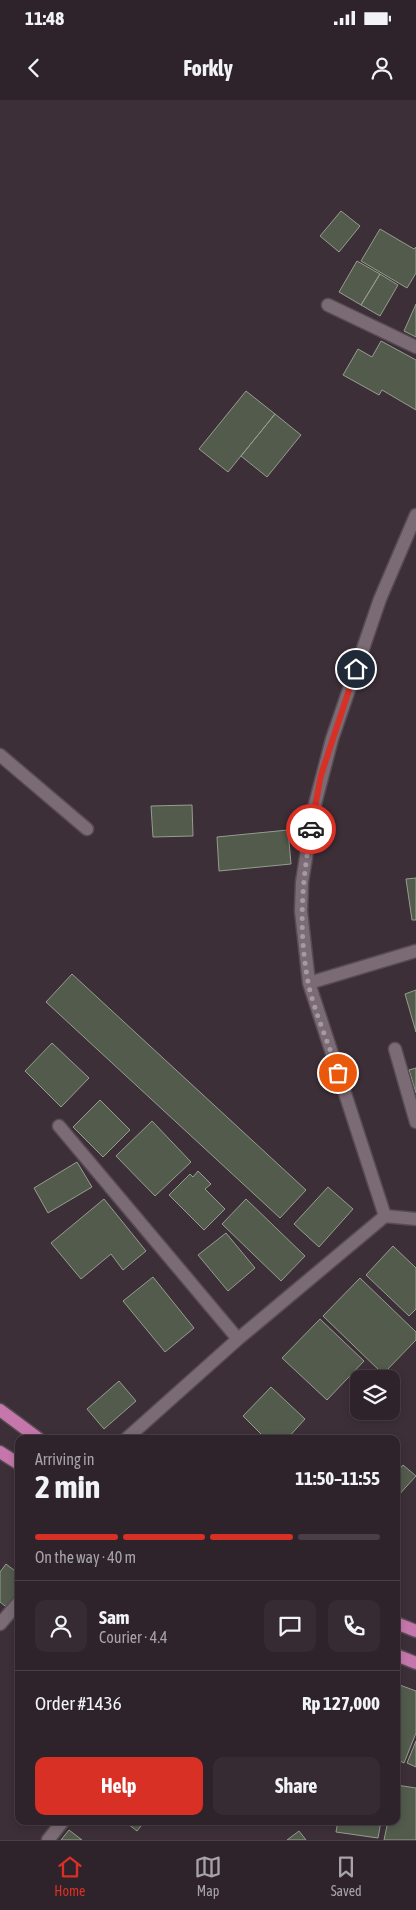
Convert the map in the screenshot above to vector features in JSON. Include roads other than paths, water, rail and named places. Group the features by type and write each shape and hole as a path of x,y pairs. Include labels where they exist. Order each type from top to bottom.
{"main road":[{"path":"0,1410 34,1435"},
{"path":"0,1452 15,1461"},
{"path":"400,1625 416,1631"},
{"path":"400,1656 416,1662"}],"street":[{"path":"328,305 416,347"},
{"path":"385,1216 308,983 301,911 302,882 314,808 332,738 380,599 404,539 416,515"},
{"path":"0,755 87,829"},
{"path":"308,983 416,951"},
{"path":"395,1049 416,1122"},
{"path":"59,1126 238,1339"},
{"path":"130,1435 238,1339 385,1216 415,1216"},
{"path":"0,1624 15,1607"},
{"path":"48,1840 60,1825"}]}
